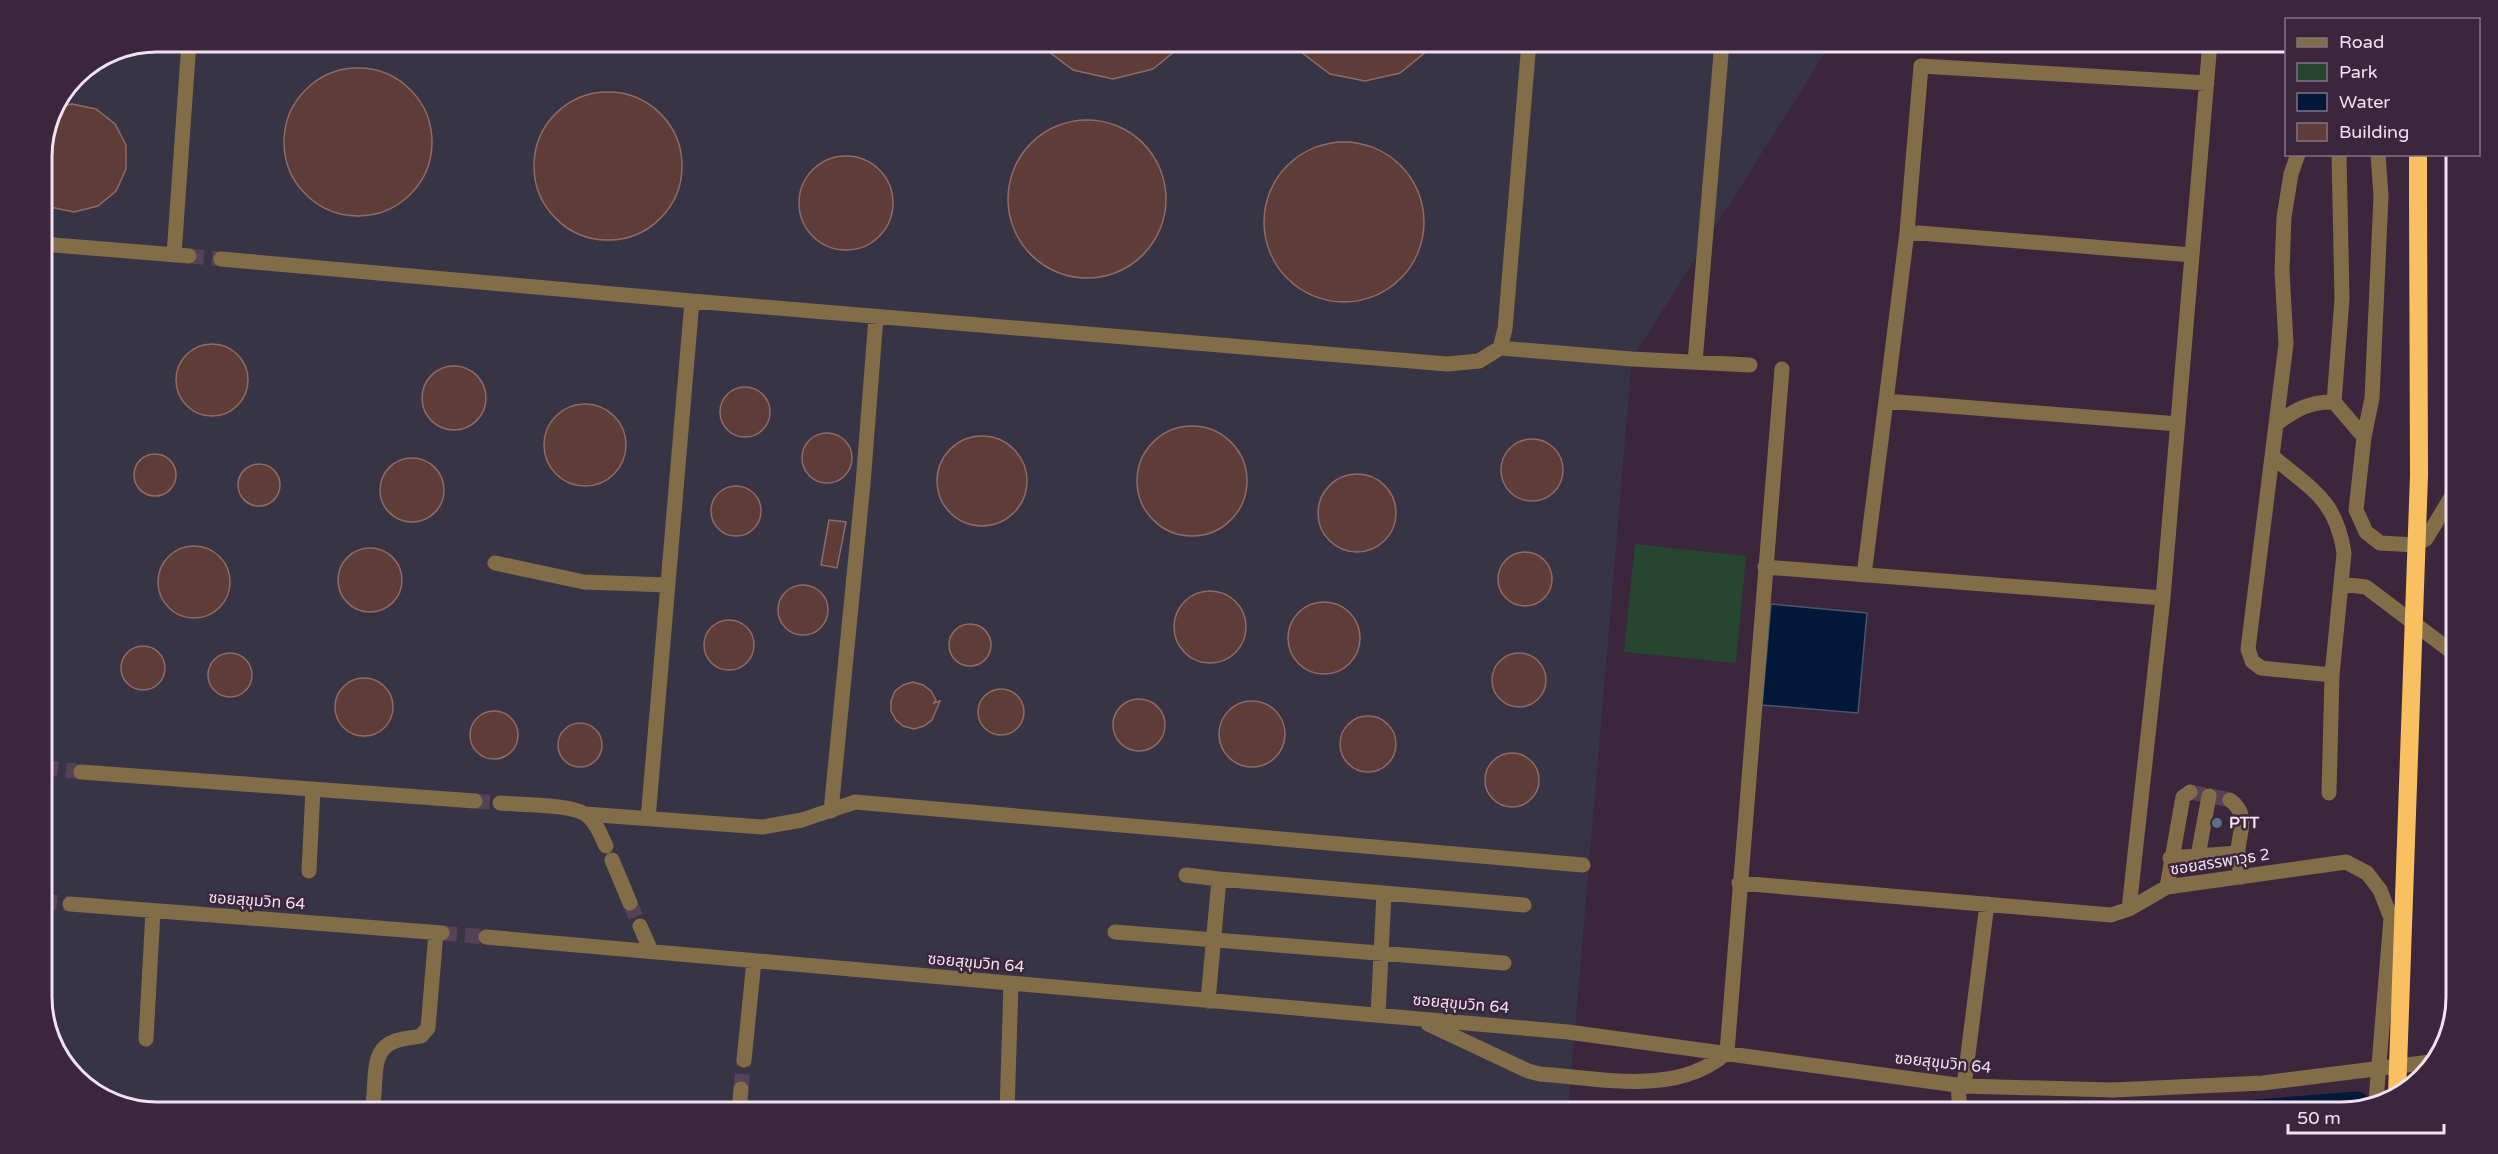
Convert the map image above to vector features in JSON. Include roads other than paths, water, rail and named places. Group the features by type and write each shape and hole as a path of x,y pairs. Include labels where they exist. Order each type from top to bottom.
{"highway":[{"path":"2397,1085 2419,475 2418,156"}],"street":[{"path":"53,245 182,255 189,52"},
{"path":"1500,348 1505,330 1528,52"},
{"path":"1695,362 1721,52"},
{"path":"2129,909 2163,598 2209,52"},
{"path":"1864,575 1907,231 1921,66 2207,83"},
{"path":"2297,156 2291,174 2284,217 2282,271 2286,344 2248,649 2252,661 2261,668 2332,675"},
{"path":"2334,402 2342,299 2339,156"},
{"path":"2378,156 2381,196 2373,398 2364,436 2356,500 2358,518 2366,532 2380,543 2415,545 2426,539 2445,507"},
{"path":"1907,231 2192,255"},
{"path":"221,259 1447,364 1479,361 1500,348 1750,365"},
{"path":"648,819 692,301"},
{"path":"831,811 863,484 876,316"},
{"path":"1416,1019 1528,1071 1540,1074 1645,1082 1671,1079 1714,1063 1727,1053 1782,369"},
{"path":"1886,401 2178,424"},
{"path":"2276,424 2296,410 2316,401 2334,402 2364,436"},
{"path":"2272,456 2324,500 2332,510 2341,533 2344,553 2332,675 2329,793"},
{"path":"2332,510 2345,510 2356,500"},
{"path":"495,563 584,582 668,585"},
{"path":"1765,567 2163,598"},
{"path":"2341,584 2366,587 2446,647"},
{"path":"81,772 475,801"},
{"path":"309,871 313,789"},
{"path":"2167,887 2170,858 2183,797 2190,792"},
{"path":"2198,856 2210,796"},
{"path":"2230,801 2240,810 2243,820 2238,853 2241,877"},
{"path":"500,803 571,810 585,814 762,827 802,820 855,802 1583,865"},
{"path":"585,814 595,824 630,903"},
{"path":"2170,858 2238,853"},
{"name":"ซอยสรรพาวุธ 2","path":"1739,883 2111,915 2129,909 2167,887 2346,862 2367,873 2380,890 2391,918 2377,1095"},
{"path":"1186,875 1524,905"},
{"path":"1208,1001 1219,879"},
{"path":"1378,1015 1384,893"},
{"name":"ซอยสุขุมวิท 64","path":"70,904 439,933 428,1028 421,1036 393,1041 382,1048 377,1060 372,1102"},
{"path":"1960,1102 1987,904"},
{"path":"146,1039 153,911"},
{"path":"640,926 651,951"},
{"path":"1115,932 1504,963"},
{"name":"ซอยสุขุมวิท 64","path":"486,938 1568,1032 1961,1085 2113,1090 2263,1083 2421,1063"},
{"path":"744,1060 754,961"},
{"path":"1007,1102 1011,984"},
{"path":"740,1102 741,1089"}],"water":[{"path":"1771,604 1867,613 1858,713 1762,705"}],"tunnel":[{"path":"189,256 221,259"},
{"path":"53,768 81,772"},
{"path":"2190,792 2230,800"},
{"path":"475,801 500,803"},
{"path":"53,902 70,904"},
{"path":"630,903 640,926"},
{"path":"442,933 486,937"},
{"path":"741,1089 744,1060"}],"place":[{"name":"PTT","path":"2217,823"}]}
